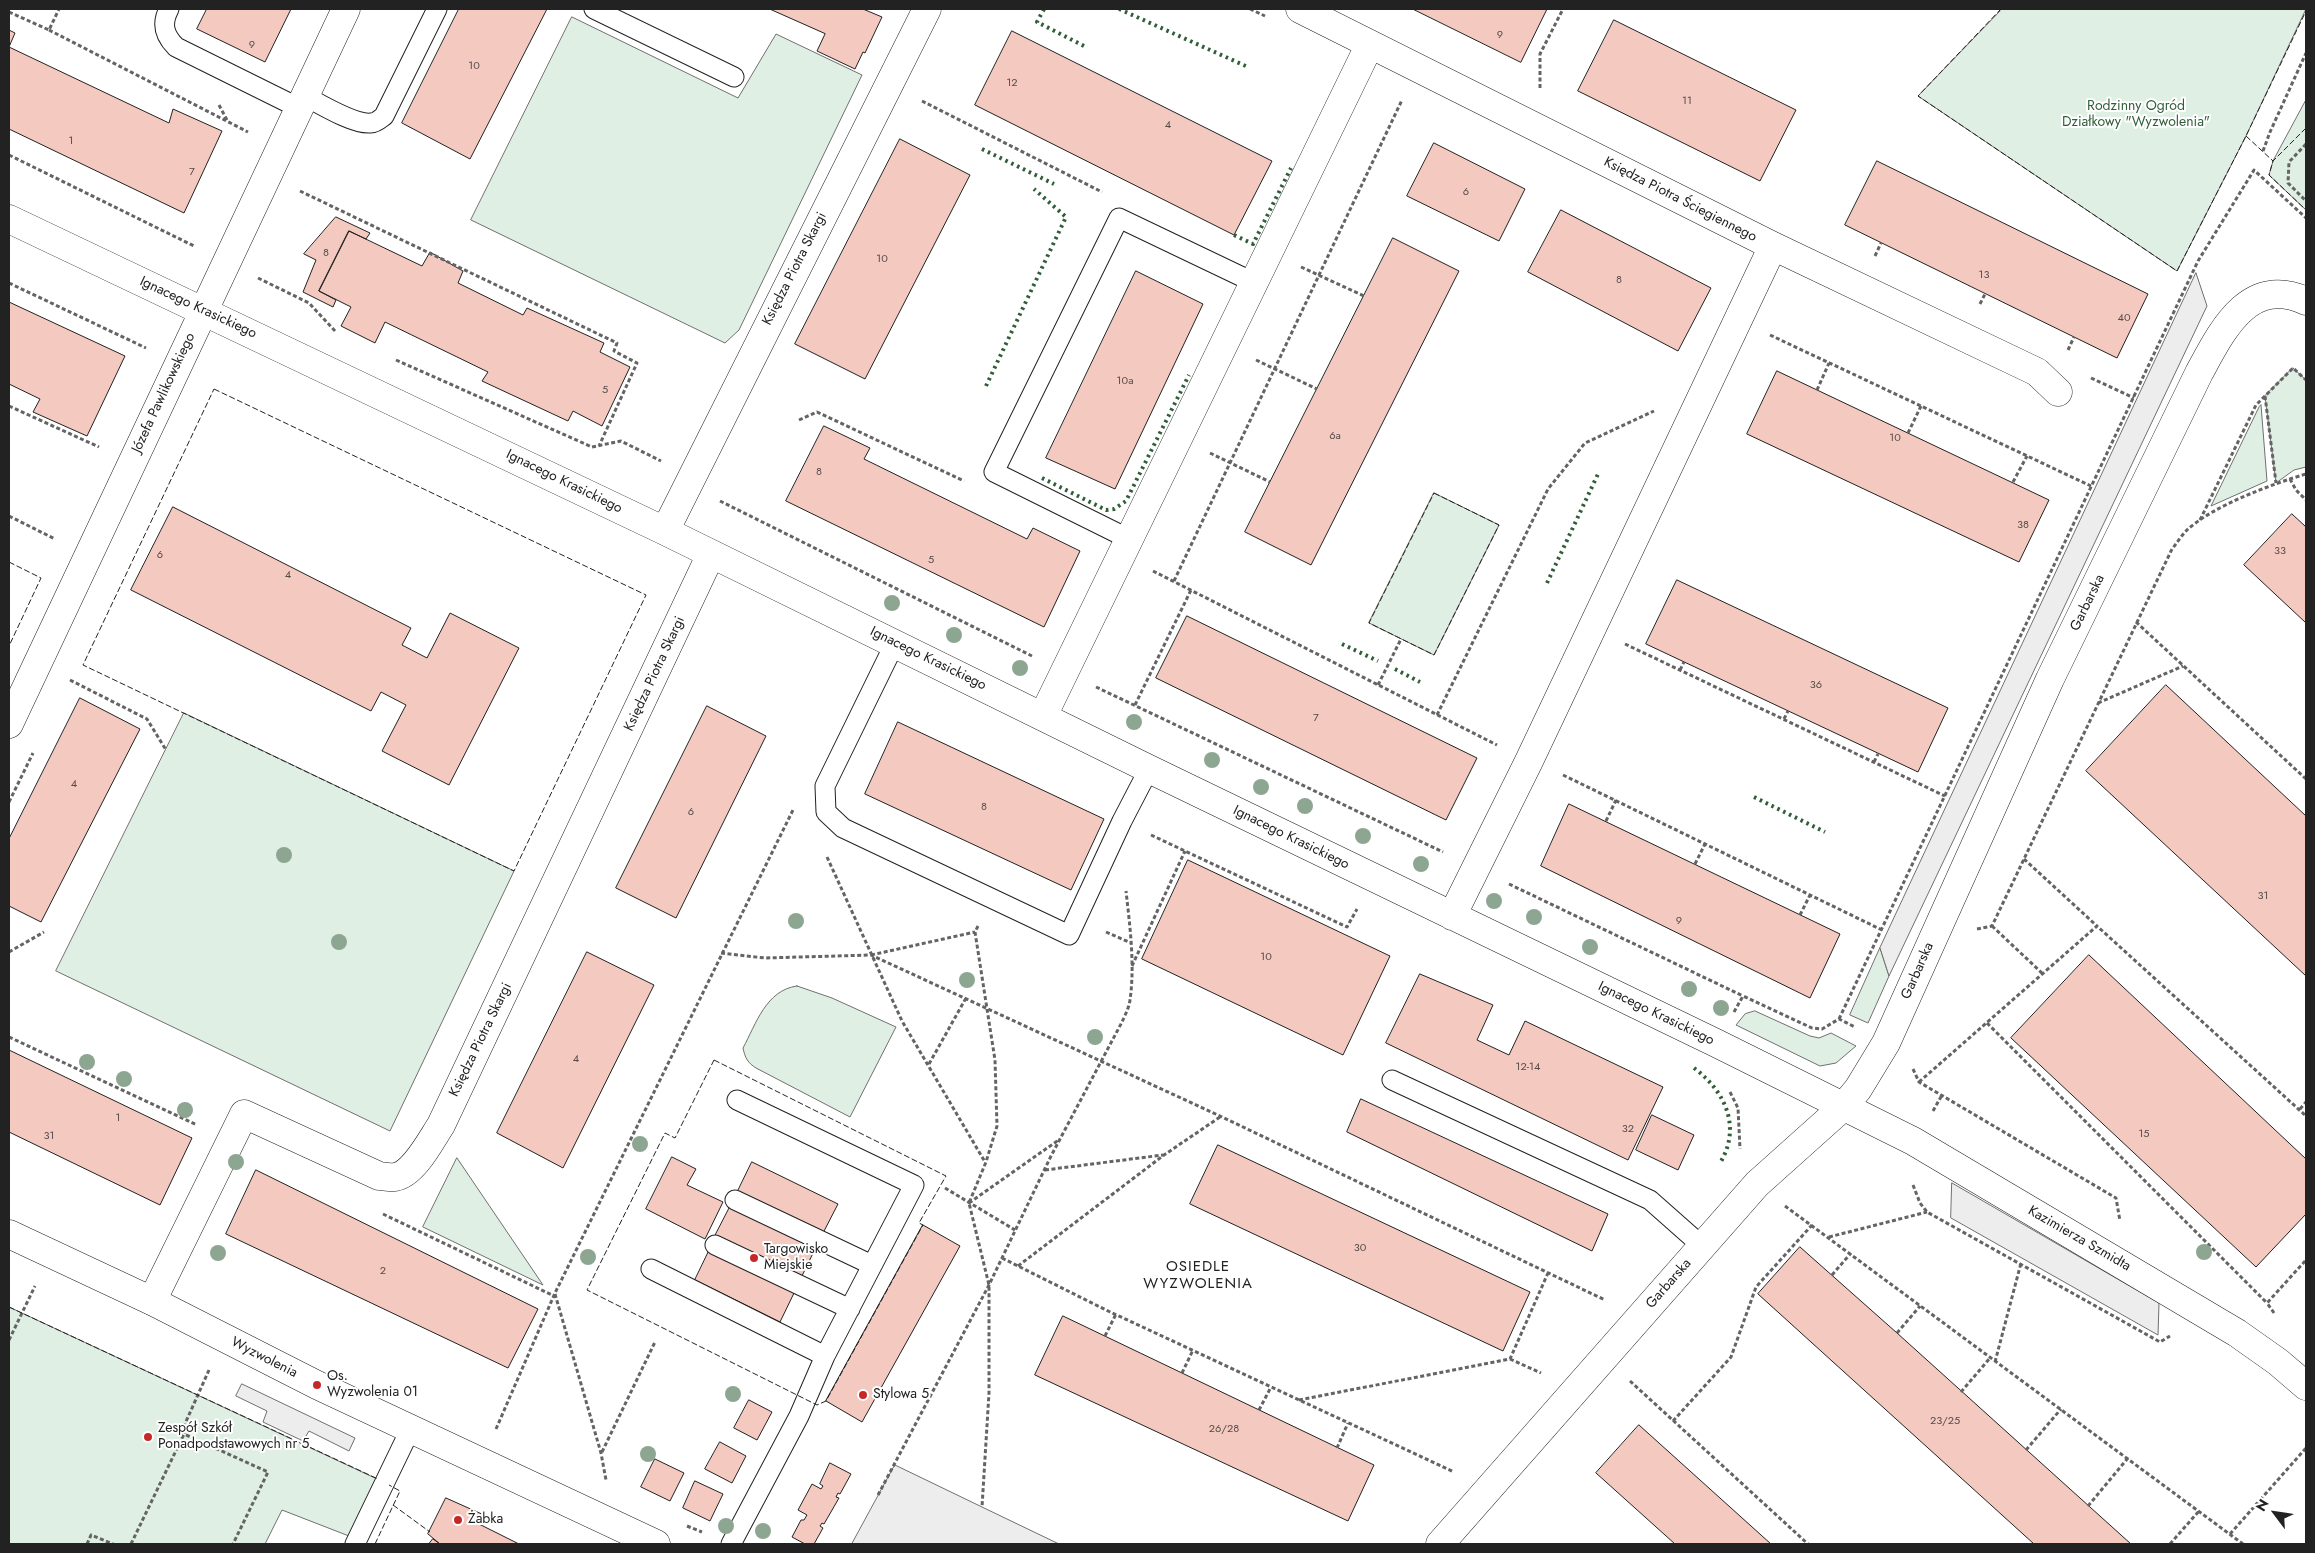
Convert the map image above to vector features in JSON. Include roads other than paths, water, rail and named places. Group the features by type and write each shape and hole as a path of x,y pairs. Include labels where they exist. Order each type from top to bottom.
{"street":[{"name":"Józefa Pawlikowskiego","path":"9,724 346,9"},
{"name":"Księdza Piotra Skargi","path":"665,531 927,9"},
{"name":"Księdza Piotra Ściegiennego","path":"1300,9 1772,246 2037,372 2058,392"},
{"path":"1043,716 1180,438 1370,44"},
{"name":"Ignacego Krasickiego","path":"9,219 665,531 1149,769 1716,1043 1843,1107"},
{"path":"1452,916 1478,869 1772,246"},
{"name":"Garbarska","path":"1440,1544 1757,1184 1843,1107 1858,1089 1886,1043 2050,679 2199,372 2222,331 2232,316 2253,301 2269,295 2282,295 2306,301"},
{"name":"Księdza Piotra Skargi","path":"152,1301 244,1114 379,1176 395,1177 405,1173 412,1167 441,1125 711,554"},
{"name":"Kazimierza Szmidta","path":"1843,1107 1913,1141 2210,1316 2254,1344 2306,1386"},
{"name":"Wyzwolenia","path":"9,1234 152,1301 317,1384 656,1544"}],"lane":[{"path":"169,9 164,19 164,30 169,40 176,47 302,102 370,124 379,121 384,116 437,9"},
{"path":"594,9 734,77"},
{"path":"1126,548 994,472 1119,218 1255,283"},
{"path":"895,643 825,786 826,812 843,828 990,898 1072,927 1149,769"},
{"path":"1392,1080 1650,1200 1702,1246"},
{"path":"731,1544 799,1416 825,1356 914,1186 737,1100"},
{"path":"736,1200 872,1265"},
{"path":"715,1245 850,1309"},
{"path":"651,1269 825,1356"},
{"path":"355,1544 411,1428"}],"place":[{"name":"Targowisko Miejskie","path":"754,1258"},
{"name":"Os. Wyzwolenia 01","path":"317,1385"},
{"name":"Stylowa 5","path":"863,1395"},
{"name":"Zespół Szkół Ponadpodstawowych nr 5","path":"148,1437"},
{"name":"Żabka","path":"458,1520"}],"district":[{"name":"OSIEDLE WYZWOLENIA","path":"1198,1276"}],"park label":[{"name":"Rodzinny Ogród Działkowy \"Wyzwolenia\"","path":"2136,116"}]}
